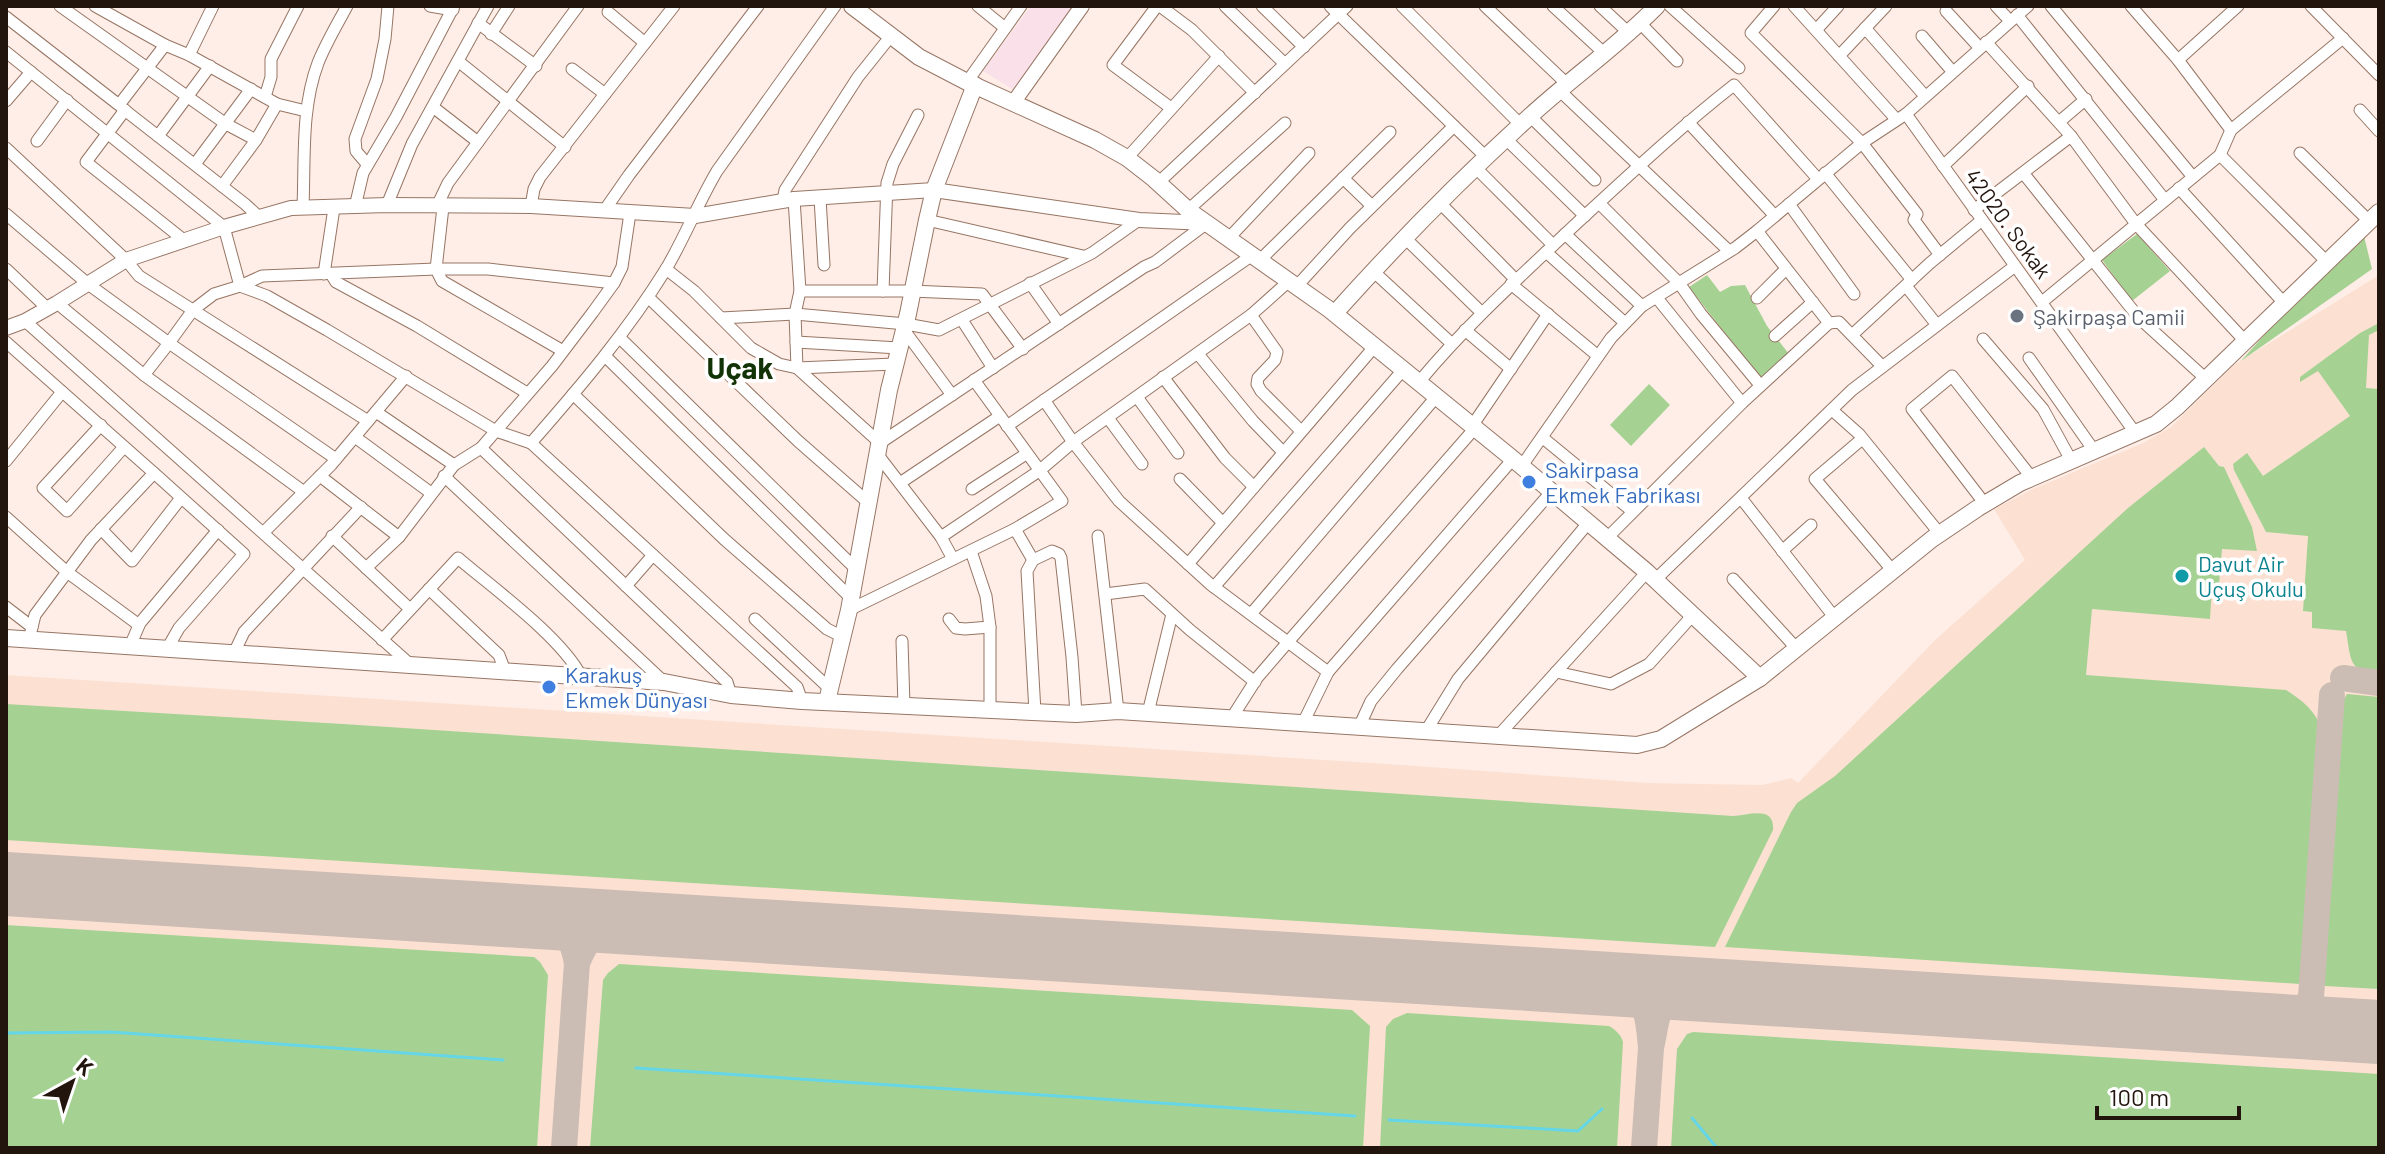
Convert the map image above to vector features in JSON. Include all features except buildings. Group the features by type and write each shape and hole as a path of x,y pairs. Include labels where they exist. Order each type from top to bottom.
{"main road":[{"path":"852,6 919,57 1127,158 1188,210 1335,313 1552,491 1651,576 1760,678"},
{"path":"1335,313 1404,237 1525,120 1657,6"},
{"path":"828,695 850,604 897,356 934,190 971,84"},
{"path":"6,638 31,633 167,649 664,682 731,695 802,701 828,695 904,706 1076,714 1118,711 1637,745 1661,739 1760,678 1940,534 1985,504 2032,478 2156,424 2374,216"}],"street":[{"path":"60,6 226,124 256,140"},
{"path":"95,6 277,104 306,111"},
{"path":"189,55 213,6"},
{"path":"265,97 271,77 271,59 298,6"},
{"path":"303,207 306,111 318,63 347,6"},
{"path":"367,164 356,151 355,139 377,79 388,6"},
{"path":"355,207 360,180 367,164 396,117 454,8 430,6"},
{"path":"387,205 412,144 488,6"},
{"path":"491,34 509,6"},
{"path":"563,351 442,281 436,269 440,206 448,183 578,6"},
{"path":"604,211 758,6"},
{"path":"531,443 620,338 666,269 717,171 835,6"},
{"path":"978,6 1005,28"},
{"path":"971,84 1021,6"},
{"path":"1013,103 1082,6"},
{"path":"1171,108 1113,65 1158,6 1192,30 1255,93"},
{"path":"1225,6 1285,64"},
{"path":"1262,6 1304,47"},
{"path":"1402,6 1595,180"},
{"path":"1485,6 1638,166 1729,251"},
{"path":"1553,6 1605,54"},
{"path":"1600,6 1635,28 1677,61"},
{"path":"1670,6 1739,68"},
{"path":"1774,6 1751,33 1862,143 1917,214 1914,220 1940,255"},
{"name":"42020. Sokak","path":"1794,6 1839,56 1901,116 1943,166 2136,434"},
{"path":"1817,29 1838,6"},
{"path":"1839,56 1886,6"},
{"path":"1996,6 2014,18 2086,99 2165,200"},
{"path":"1303,723 1328,672 1543,438 1624,322 1642,306 1757,231 1862,143 1901,116 2028,6"},
{"path":"2051,6 2193,177"},
{"path":"2131,6 2178,60 2231,130"},
{"path":"2178,60 2238,6"},
{"path":"2311,6 2379,75"},
{"path":"531,206 536,183 672,7"},
{"path":"1158,183 1304,47 1339,9 1454,126 1550,249 1624,322"},
{"path":"1946,11 2028,86 2071,136 2136,224 2245,341"},
{"path":"608,12 645,43"},
{"path":"6,17 258,216"},
{"path":"478,23 536,66"},
{"path":"1865,28 1925,96"},
{"path":"1922,36 1952,71"},
{"path":"890,37 858,77 785,190 800,291 795,314 797,368 879,449 953,559"},
{"path":"2042,302 2220,155 2231,130 2343,38"},
{"path":"165,45 147,67 86,162 185,241"},
{"path":"6,52 224,227 240,286"},
{"path":"1127,158 1219,56"},
{"path":"458,61 565,147"},
{"path":"158,136 210,66"},
{"path":"572,69 605,94"},
{"path":"6,101 31,72"},
{"path":"1419,382 1451,343 1514,282 1638,166 1734,85 1822,176 1909,283 1937,325"},
{"path":"1943,166 2028,86"},
{"path":"195,164 251,89"},
{"path":"2059,122 2086,99"},
{"path":"37,141 67,100"},
{"path":"222,186 256,140 277,104"},
{"path":"433,107 478,142"},
{"path":"2360,110 2379,131"},
{"path":"883,291 890,174 918,115"},
{"path":"1688,122 1775,216"},
{"path":"1188,210 1285,123"},
{"path":"941,537 1039,471 1073,442 1292,284 1454,126"},
{"path":"900,483 1044,400 1255,258 1390,132"},
{"path":"1852,335 1940,255 1978,215 2071,136"},
{"path":"1506,139 1585,216"},
{"path":"6,148 126,260 139,276 454,465"},
{"path":"1228,239 1309,153"},
{"path":"2300,153 2374,216"},
{"path":"2220,155 2327,262"},
{"path":"2024,174 2139,318 2206,379"},
{"path":"1343,178 1372,206"},
{"path":"2179,188 2284,303"},
{"path":"6,328 25,321 126,260 258,216 303,207 531,206 695,216 788,200 934,190 1139,220 1207,223"},
{"path":"820,198 824,265"},
{"path":"1440,203 1514,282 1598,356"},
{"path":"1599,203 1679,283 1760,385"},
{"path":"1789,204 1854,294"},
{"path":"328,274 334,208"},
{"path":"366,568 399,537 454,465 481,448 496,431 563,351 614,283 622,267 630,213"},
{"path":"6,214 88,284 336,459"},
{"path":"927,220 1083,256"},
{"path":"721,318 795,314 939,330 1092,253 1139,220"},
{"path":"879,449 952,395 1155,262 1207,223"},
{"path":"1757,231 1829,323"},
{"path":"1565,234 1642,306"},
{"path":"1404,237 1482,313"},
{"path":"1498,736 1651,576 1741,498 1852,390 2015,266"},
{"path":"6,269 304,492"},
{"path":"144,375 193,310 214,294 262,276 488,269 614,283"},
{"path":"666,269 694,291 751,348 779,364 797,368 897,356"},
{"path":"1757,298 1786,269"},
{"path":"1373,271 1451,343"},
{"path":"328,274 336,282 417,326 527,393"},
{"path":"1030,283 1059,324"},
{"path":"240,286 267,296 496,431 531,443 797,687 802,701"},
{"path":"800,291 982,294 1023,349"},
{"path":"648,297 798,441 870,504"},
{"path":"1657,298 1742,403"},
{"path":"1775,336 1813,302"},
{"path":"1231,719 1255,682 1288,642 1474,427 1548,314"},
{"path":"1251,315 1277,352 1275,360 1258,378 1258,388 1301,431"},
{"path":"962,320 993,368"},
{"path":"25,321 411,665"},
{"path":"1607,538 1760,385 1829,323 1839,322 1882,366"},
{"path":"905,327 952,395"},
{"path":"1465,330 1511,369"},
{"path":"620,338 857,570"},
{"path":"1983,339 2043,409 2072,462"},
{"path":"6,342 244,554 179,628 167,649"},
{"path":"796,342 897,356"},
{"path":"1188,564 1375,346"},
{"path":"1198,354 1283,452"},
{"path":"605,356 850,604 971,551 1062,501 974,380"},
{"path":"2029,358 2095,452"},
{"path":"1214,587 1403,370"},
{"path":"264,532 336,459 406,376"},
{"path":"1985,504 1912,409 1952,376 2032,478"},
{"path":"1163,377 1225,458 1254,487"},
{"path":"6,461 62,392"},
{"path":"573,394 724,539 827,629 843,637"},
{"path":"1137,397 1178,453"},
{"path":"1251,614 1436,397"},
{"path":"1044,400 1119,501 1214,587 1328,672"},
{"path":"1832,410 1862,439 1940,534"},
{"path":"1108,418 1142,464"},
{"path":"101,425 43,488 67,511 124,447"},
{"path":"355,437 431,493"},
{"path":"1543,438 1632,511"},
{"path":"1862,439 1815,479 1893,571"},
{"path":"481,448 727,682 731,695"},
{"path":"972,489 1026,454"},
{"path":"31,633 35,615 67,572 101,529 154,473"},
{"path":"320,476 399,537"},
{"path":"444,476 664,682"},
{"path":"1180,479 1223,523"},
{"path":"1359,727 1371,701 1388,679 1552,491"},
{"path":"101,529 132,561 181,498"},
{"path":"1741,498 1835,618"},
{"path":"234,653 244,632 361,507"},
{"path":"6,517 67,572 139,625"},
{"path":"1426,731 1458,679 1589,522"},
{"path":"1782,551 1811,525"},
{"path":"1015,529 1033,560"},
{"path":"130,646 139,625 218,530"},
{"path":"332,536 410,609"},
{"path":"1098,536 1118,711"},
{"path":"971,551 986,596 990,627 990,710"},
{"path":"1035,712 1026,575 1033,560 1049,551 1057,552 1061,558 1076,714"},
{"path":"626,586 653,555"},
{"path":"382,640 458,558 543,632 574,662 581,676"},
{"path":"1733,579 1797,649"},
{"path":"429,589 499,655 505,671"},
{"path":"1105,594 1145,589 1255,682"},
{"path":"6,607 31,633"},
{"path":"1148,713 1172,614"},
{"path":"1556,672 1611,684 1649,664 1692,616"},
{"path":"755,619 828,695"},
{"path":"949,619 956,628 990,627"},
{"path":"902,641 904,706"}],"shaded area":[{"path":"1031,6 1077,6 1017,92 983,71"},
{"path":"2379,275 2379,1148 6,1148 6,675 1648,783 1762,785 1791,778 1798,783 1935,640 2025,560 1994,509 2033,489 2143,443 2171,427 2234,365"}],"green space":[{"path":"2137,234 2170,271 2132,301 2102,260"},
{"path":"2364,236 2372,269 2241,361 2281,316"},
{"path":"1707,275 1720,292 1731,286 1745,285 1767,326 1789,354 1762,381 1689,287"},
{"path":"2379,323 2379,330 2369,335 2366,388 2379,389 2379,675 2361,671 2352,662 2346,631 2312,628 2312,612 2303,611 2308,536 2266,532 2233,464 2247,453 2263,476 2350,416 2318,371 2300,382 2300,377 2360,333"},
{"path":"1649,384 1670,405 1631,446 1610,425"},
{"path":"2204,447 2219,466 2224,467 2252,527 2257,551 2222,549 2219,585 2212,586 2210,619 2092,609 2086,675 2286,690 2316,717 2325,741 2308,974 2300,984 1725,947 1797,803 1835,776 2128,508"},
{"path":"2347,694 2379,697 2379,989 2325,986 2318,973 2340,707"},
{"path":"6,704 1733,816 1760,813 1770,817 1773,830 1715,947 6,840"},
{"path":"6,925 534,957 548,975 537,1148 6,1148"},
{"path":"619,964 1352,1010 1370,1026 1363,1148 590,1148 603,980"},
{"path":"1407,1013 1609,1026 1623,1042 1617,1148 1380,1148 1386,1027 1393,1019"},
{"path":"1687,1034 2379,1074 2379,1148 1671,1148 1677,1049"}],"waterway":[{"path":"6,1033 111,1032 503,1060"},
{"path":"636,1068 1355,1116"},
{"path":"1389,1120 1578,1131 1602,1109"},
{"path":"1692,1118 1717,1148"}],"taxiway":[{"path":"2343,678 2379,683"},
{"path":"2281,1025 2299,1014 2311,997 2332,695"},
{"path":"543,917 563,929 577,963 596,933 630,922"},
{"path":"564,1148 577,963"},
{"path":"1620,984 1642,1001 1648,1019 1651,1048 1658,1015 1665,1001 1672,995 1695,989"},
{"path":"1644,1148 1651,1048"}],"runway":[{"path":"6,884 2379,1032"}],"place":[{"name":"Şakirpaşa Camii","path":"2017,316"},
{"name":"Sakirpasa Ekmek Fabrikası","path":"1529,482"},
{"name":"Davut Air Uçuş Okulu","path":"2182,576"},
{"name":"Karakuş Ekmek Dünyası","path":"549,687"}],"district":[{"name":"Uçak","path":"740,367"}]}
